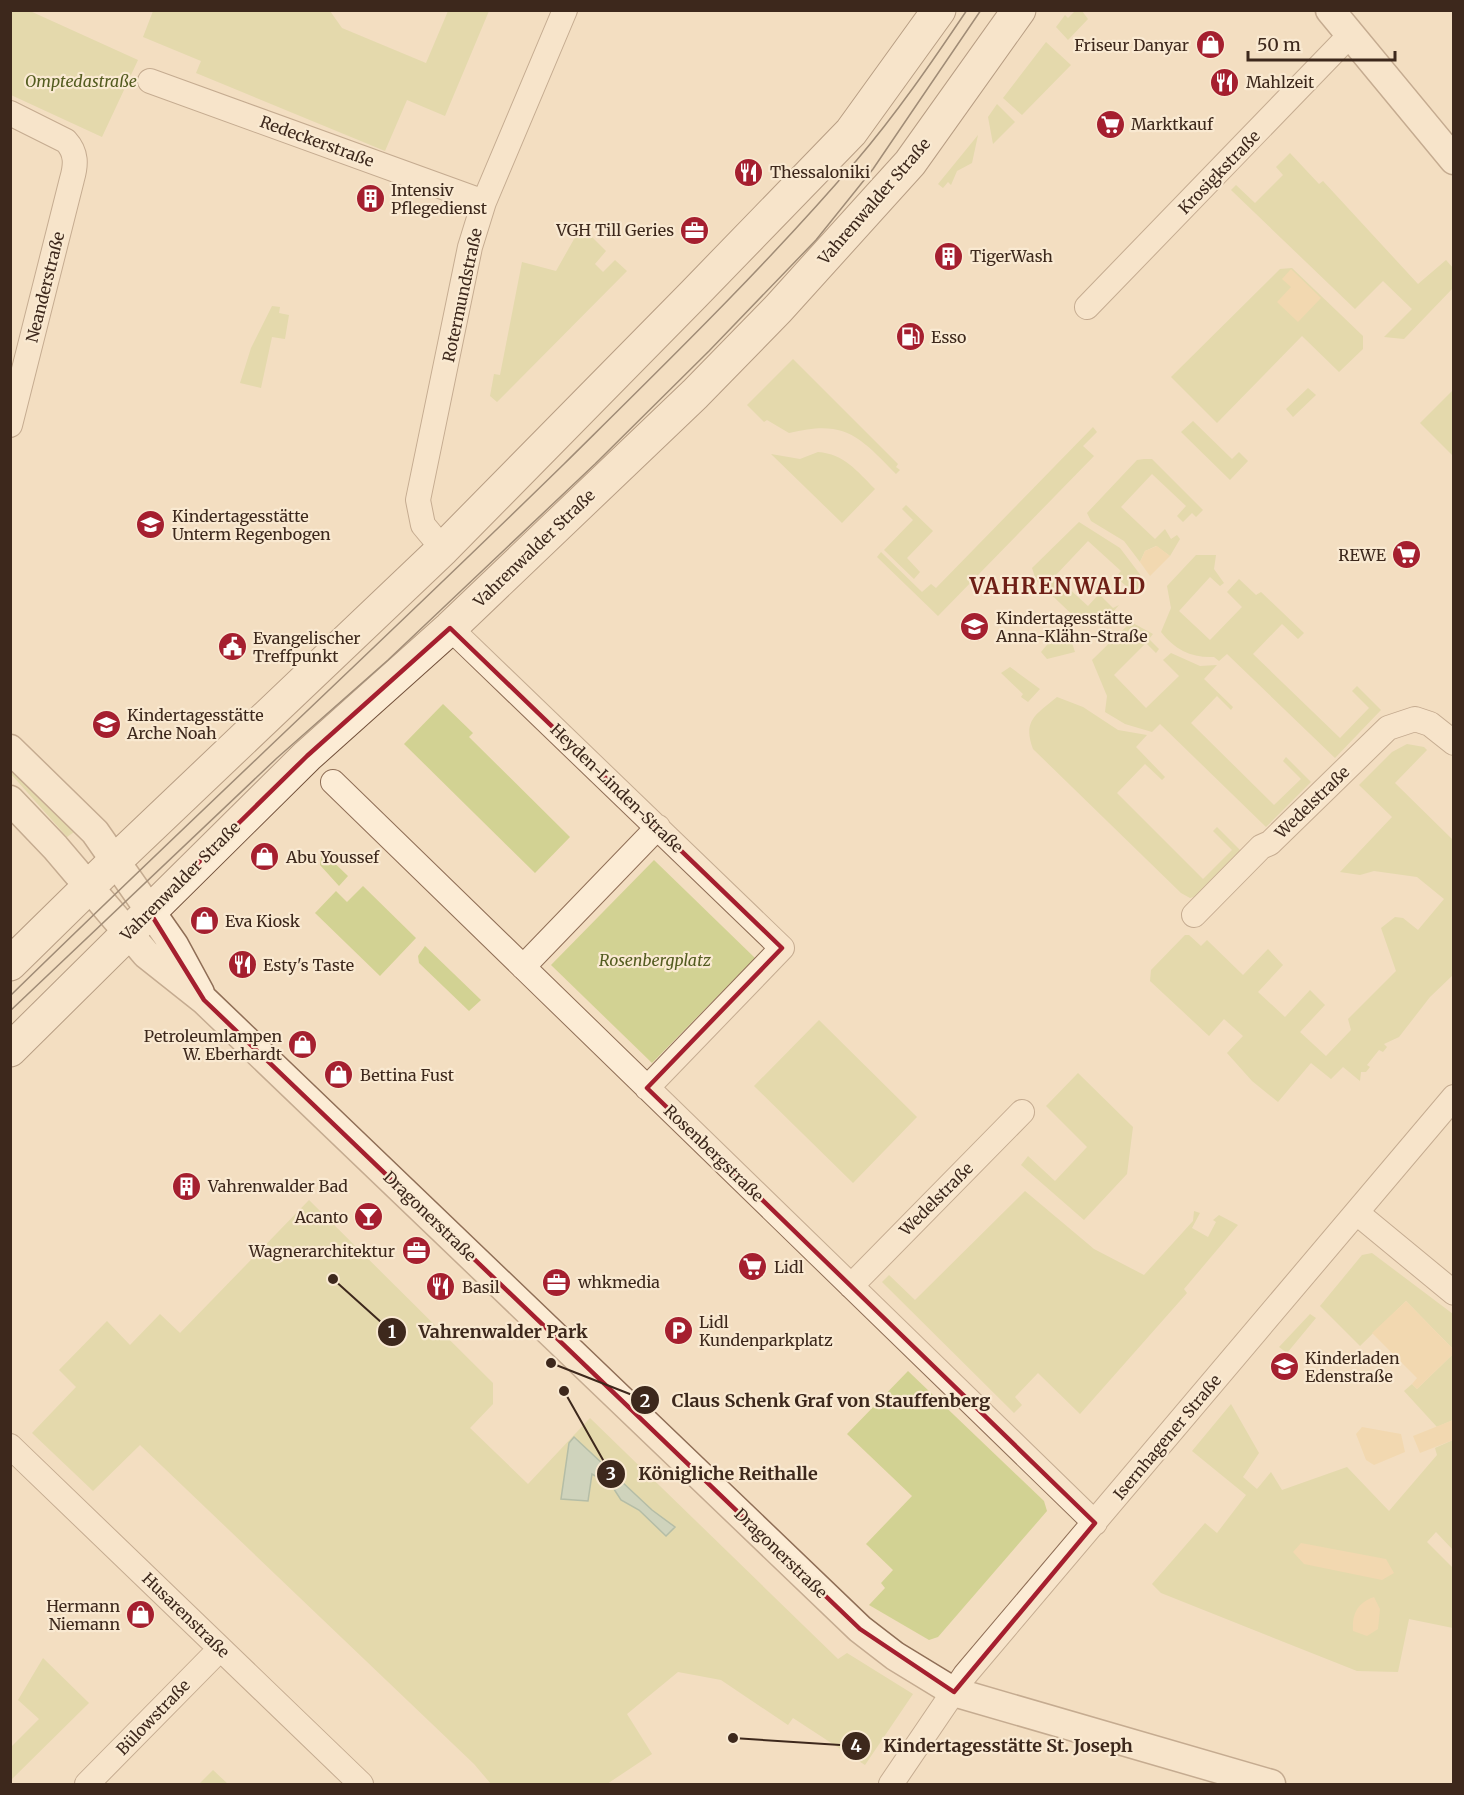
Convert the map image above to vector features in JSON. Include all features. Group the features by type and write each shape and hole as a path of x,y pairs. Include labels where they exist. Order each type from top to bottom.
{"main road":[{"path":"10,964 88,886 443,549 851,132 939,10"},
{"name":"Vahrenwalder Straße","path":"10,1050 307,756 450,628 695,394 778,309 910,163 1019,10"}],"street":[{"name":"Rotermundstraße","path":"443,549 423,525 418,500 470,248 484,202 565,10"},
{"path":"1330,10 1454,160"},
{"name":"Krosigkstraße","path":"1087,307 1350,35"},
{"name":"Redeckerstraße","path":"150,81 484,202"},
{"name":"Neanderstraße","path":"10,113 57,136 73,149 75,171 10,425"},
{"name":"Heyden-Linden-Straße","path":"450,628 782,948 647,1088"},
{"name":"Wedelstraße","path":"1194,915 1261,847 1270,843 1388,728 1415,718 1448,738"},
{"name":"Dragonerstraße","path":"10,750 95,832 115,861 138,922 159,967 204,1000 860,1629 910,1667 954,1692 1271,1785"},
{"name":"Rosenbergstraße","path":"333,782 1095,1523"},
{"name":"Dragonerstraße","path":"10,800 88,886 138,922"},
{"path":"523,967 658,827"},
{"name":"Isernhagener Straße","path":"891,1785 954,1692 1454,1097"},
{"name":"Wedelstraße","path":"851,1286 1022,1112"},
{"path":"1357,1214 1454,1293"},
{"name":"Husarenstraße","path":"12,1451 220,1649 347,1780"},
{"name":"Bülowstraße","path":"87,1785 220,1649"}],"highlighted area":[{"path":"450,628 782,948 647,1088 1095,1523 954,1692 860,1629 204,1000 149,911 307,756"}],"green space":[{"name":"Omptedastraße","path":"11,10 30,11 138,60 102,137 11,95"},
{"path":"153,11 330,11 342,28 426,63 448,11 489,11 445,116 407,100 385,151 196,73 201,61 143,37"},
{"path":"1075,11 1082,11 1088,19 1068,40 1056,27 1065,15 1068,18"},
{"path":"1046,42 1071,65 1022,115 1003,98"},
{"path":"997,104 1015,122 993,144 988,117"},
{"path":"978,135 972,163 957,171 951,185 948,182 943,188 938,184"},
{"path":"1290,153 1319,184 1323,181 1418,284 1446,260 1453,268 1453,288 1404,339 1384,337 1412,309 1383,281 1355,309 1231,190 1236,185 1255,203 1283,175 1276,167"},
{"path":"582,225 591,229 588,233 606,251 595,264 603,272 615,260 627,271 497,402 490,396 494,374 500,375 522,262 556,271"},
{"path":"1292,268 1363,336 1363,349 1339,372 1302,336 1217,423 1171,377 1280,269"},
{"path":"272,306 280,307 279,313 289,315 285,339 272,337 261,388 240,383 251,348"},
{"path":"793,359 898,464 896,467 900,470 896,474 872,450 850,434 824,428 789,433 767,420 764,422 747,405"},
{"path":"1308,388 1316,395 1293,417 1286,409"},
{"path":"1453,390 1453,456 1420,423"},
{"path":"1193,421 1232,459 1239,452 1248,461 1230,480 1181,432"},
{"path":"1093,427 1097,432 1083,446 1094,456 938,616 877,557 881,552 922,592 931,584 936,588"},
{"path":"818,452 843,460 875,489 842,523 771,454 800,459"},
{"path":"1152,459 1203,510 1196,517 1192,513 1183,522 1177,516 1186,506 1152,474 1121,507 1155,539 1165,529 1171,539 1177,535 1180,539 1170,556 1156,546 1145,551 1140,562 1124,541 1091,521 1087,513 1137,460"},
{"path":"906,505 933,531 907,558 920,572 914,579 884,550 913,520 902,509"},
{"path":"1079,522 1120,548 1145,581 1135,592 1125,596 1122,592 1126,586 1116,577 1121,571 1088,541 1055,576 1088,606 1099,594 1113,608 1119,605 1101,626 1093,617 1084,626 1036,580 1032,568"},
{"path":"1196,555 1216,555 1214,569 1224,583 1220,586 1210,577 1179,611 1210,640 1242,607 1227,592 1239,579 1256,595 1261,592 1304,633 1298,639 1282,624 1253,654 1340,738 1369,708 1352,691 1357,686 1381,710 1335,758 1227,654 1219,661 1214,657 1184,652 1172,644 1161,632 1171,608 1167,586"},
{"path":"1131,622 1153,634 1149,639 1159,649 1156,653 1146,643 1114,675 1146,708 1179,676 1163,660 1171,653 1200,666 1217,665 1204,679 1233,707 1231,710 1217,696 1191,723 1274,805 1301,779 1283,761 1286,757 1311,782 1266,827 1160,724 1152,732 1125,724 1105,712 1107,696 1092,660"},
{"path":"1061,628 1070,637 1075,652 1047,659 1041,652"},
{"path":"1010,667 1040,689 1028,702 1001,673"},
{"path":"1057,697 1083,707 1118,730 1147,735 1136,747 1165,777 1162,780 1145,764 1117,793 1203,879 1232,850 1213,831 1217,827 1242,852 1198,896 1190,898 1181,893 1033,749 1029,731 1030,724 1038,713"},
{"path":"443,704 473,733 469,737 570,837 535,873 404,744"},
{"path":"1407,744 1424,747 1427,750 1395,783 1453,840 1453,975 1430,997 1399,1037 1384,1044 1387,1047 1383,1052 1379,1050 1367,1065 1370,1067 1366,1072 1361,1072 1360,1081 1343,1067 1331,1079 1311,1063 1278,1102 1252,1081 1227,1053 1243,1036 1224,1019 1209,1036 1150,981 1151,970 1185,935 1189,935 1201,946 1207,940 1243,975 1268,949 1283,965 1258,992 1285,1017 1310,990 1325,1005 1300,1032 1326,1056 1351,1030 1348,1019 1396,971 1381,928 1395,917 1403,918 1418,930 1444,899 1417,877 1374,871 1360,875 1340,872 1392,817 1359,785 1392,752"},
{"path":"10,764 77,830 67,837 11,774"},
{"path":"322,851 348,876 339,886 320,865"},
{"name":"Rosenbergplatz","path":"654,860 755,958 652,1063 551,965"},
{"path":"363,886 416,938 380,976 315,913 336,891 347,902"},
{"path":"425,946 481,1000 469,1011 419,963 418,956"},
{"path":"819,1020 917,1117 853,1183 754,1086"},
{"path":"1078,1073 1133,1127 1127,1174 1084,1220 1021,1165 1028,1156 1055,1181 1087,1147 1046,1106"},
{"path":"1025,1191 1094,1249 1144,1275 1193,1221 1194,1211 1200,1213 1192,1228 1208,1237 1216,1222 1213,1220 1219,1215 1238,1225 1184,1289 1187,1293 1080,1414 1038,1373 1015,1397 1022,1405 1014,1413 882,1282 889,1275 915,1300"},
{"path":"309,1200 493,1383 493,1404 470,1428 528,1484 590,1418 838,1659 847,1653 913,1694 865,1765 793,1718 788,1725 721,1680 678,1672 627,1714 652,1754 607,1784 491,1784 474,1764 140,1445 93,1491 32,1433 76,1387 59,1370 107,1321 130,1345 160,1314 180,1333"},
{"path":"1372,1253 1453,1314 1453,1349 1406,1301 1360,1346 1320,1306 1362,1255"},
{"path":"1310,1314 1316,1318 1287,1353 1279,1347"},
{"path":"1453,1354 1453,1420 1437,1427 1404,1391 1412,1384 1417,1389"},
{"path":"908,1371 1044,1501 1047,1511 938,1637 929,1640 869,1605 885,1588 881,1583 893,1570 866,1544 912,1496 847,1434"},
{"path":"1231,1404 1259,1453 1243,1477 1257,1489 1271,1472 1282,1490 1347,1467 1389,1511 1437,1455 1435,1448 1453,1440 1453,1550 1436,1532 1427,1542 1453,1568 1453,1628 1409,1619 1398,1672 1357,1671 1161,1593 1152,1584 1205,1523 1217,1533 1246,1495 1192,1451"},
{"path":"43,1658 89,1703 11,1780 11,1747 39,1719 18,1700"},
{"path":"213,1770 228,1784 199,1784"}],"sand":[{"path":"1291,269 1321,298 1298,322 1277,302 1291,287 1282,279"},
{"path":"1157,546 1170,556 1150,576 1140,562 1145,551"},
{"path":"1406,1301 1453,1349 1453,1354 1417,1389 1412,1384 1417,1378 1372,1333"},
{"path":"1453,1420 1453,1440 1420,1453 1413,1436"},
{"path":"1362,1427 1401,1434 1405,1452 1374,1465 1366,1460 1356,1434"},
{"path":"1301,1543 1386,1559 1394,1573 1382,1580 1304,1564 1293,1552"},
{"path":"1374,1597 1380,1609 1378,1629 1367,1636 1353,1631 1353,1619 1357,1610 1363,1602"}],"shaded area":[{"path":"574,1437 652,1510 675,1527 666,1536 639,1510 621,1500 612,1486 592,1474 588,1501 561,1499 569,1443"}],"tram line":[{"path":"10,996 495,531 713,316 786,239 871,143 914,87 967,10"},
{"path":"10,1011 277,758 388,660 595,464 709,351 816,240 873,169 981,10"}],"place":[{"name":"Friseur Danyar","path":"1210,45"},
{"name":"Mahlzeit","path":"1225,82"},
{"name":"Marktkauf","path":"1110,124"},
{"name":"Thessaloniki","path":"749,172"},
{"name":"Intensiv Pflegedienst","path":"370,199"},
{"name":"VGH Till Geries","path":"695,230"},
{"name":"TigerWash","path":"949,256"},
{"name":"Esso","path":"910,337"},
{"name":"Kindertagesstätte Unterm Regenbogen","path":"151,525"},
{"name":"REWE","path":"1407,555"},
{"name":"Kindertagesstätte Anna-Klähn-Straße","path":"975,627"},
{"name":"Evangelischer Treffpunkt","path":"232,647"},
{"name":"Kindertagesstätte Arche Noah","path":"106,724"},
{"name":"Abu Youssef","path":"265,857"},
{"name":"Eva Kiosk","path":"204,921"},
{"name":"Esty's Taste","path":"242,965"},
{"name":"Petroleumlampen W. Eberhardt","path":"303,1045"},
{"name":"Bettina Fust","path":"339,1075"},
{"name":"Vahrenwalder Bad","path":"187,1186"},
{"name":"Acanto","path":"369,1217"},
{"name":"Wagnerarchitektur","path":"416,1251"},
{"name":"Lidl","path":"753,1267"},
{"name":"Vahrenwalder Park","path":"333,1279"},
{"name":"whkmedia","path":"557,1282"},
{"name":"Basil","path":"441,1287"},
{"name":"Lidl Kundenparkplatz","path":"678,1331"},
{"name":"Claus Schenk Graf von Stauffenberg","path":"551,1363"},
{"name":"Kinderladen Edenstraße","path":"1284,1367"},
{"name":"Königliche Reithalle","path":"564,1391"},
{"name":"Hermann Niemann","path":"141,1615"},
{"name":"Kindertagesstätte St. Joseph","path":"733,1738"}],"district":[{"name":"VAHRENWALD","path":"1058,586"}]}
